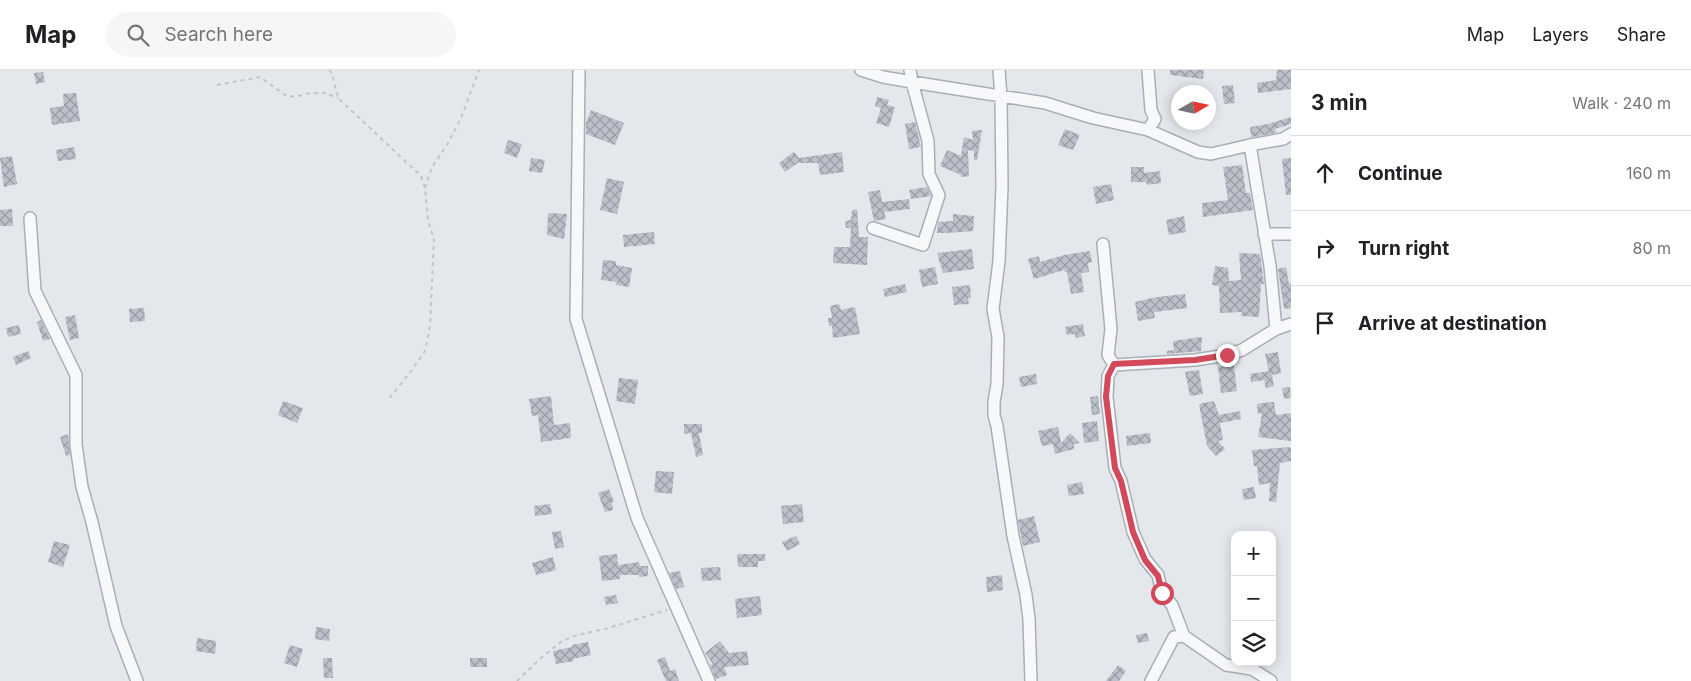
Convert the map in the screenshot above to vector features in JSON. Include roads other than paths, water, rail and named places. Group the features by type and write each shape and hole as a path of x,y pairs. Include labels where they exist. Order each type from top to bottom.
{"street":[{"path":"579,70 576,319 637,518 709,681"},
{"path":"861,70 883,77 911,76 1001,97 1046,103 1093,118 1148,130 1198,152 1211,154 1283,139 1291,134"},
{"path":"999,70 1002,186 999,253 993,309 998,337 994,415 1012,536 1026,596 1029,619 1031,681"},
{"path":"1148,70 1151,110 1155,119 1148,130"},
{"path":"873,228 923,245 939,195 929,174 928,141 911,76"},
{"path":"1250,145 1270,266 1276,329"},
{"path":"30,218 35,291 76,375 76,445 82,487 116,626 137,681"},
{"path":"1264,234 1291,234"},
{"path":"1103,244 1111,329 1108,354 1114,364"},
{"path":"1114,364 1195,360 1227,355 1242,350 1276,329 1291,324"},
{"path":"1114,364 1108,376 1106,397 1115,468 1121,481 1133,532 1145,560 1158,576 1162,593 1172,605 1184,636 1226,665 1252,669 1270,681"},
{"path":"1151,681 1174,637 1184,636"}]}
